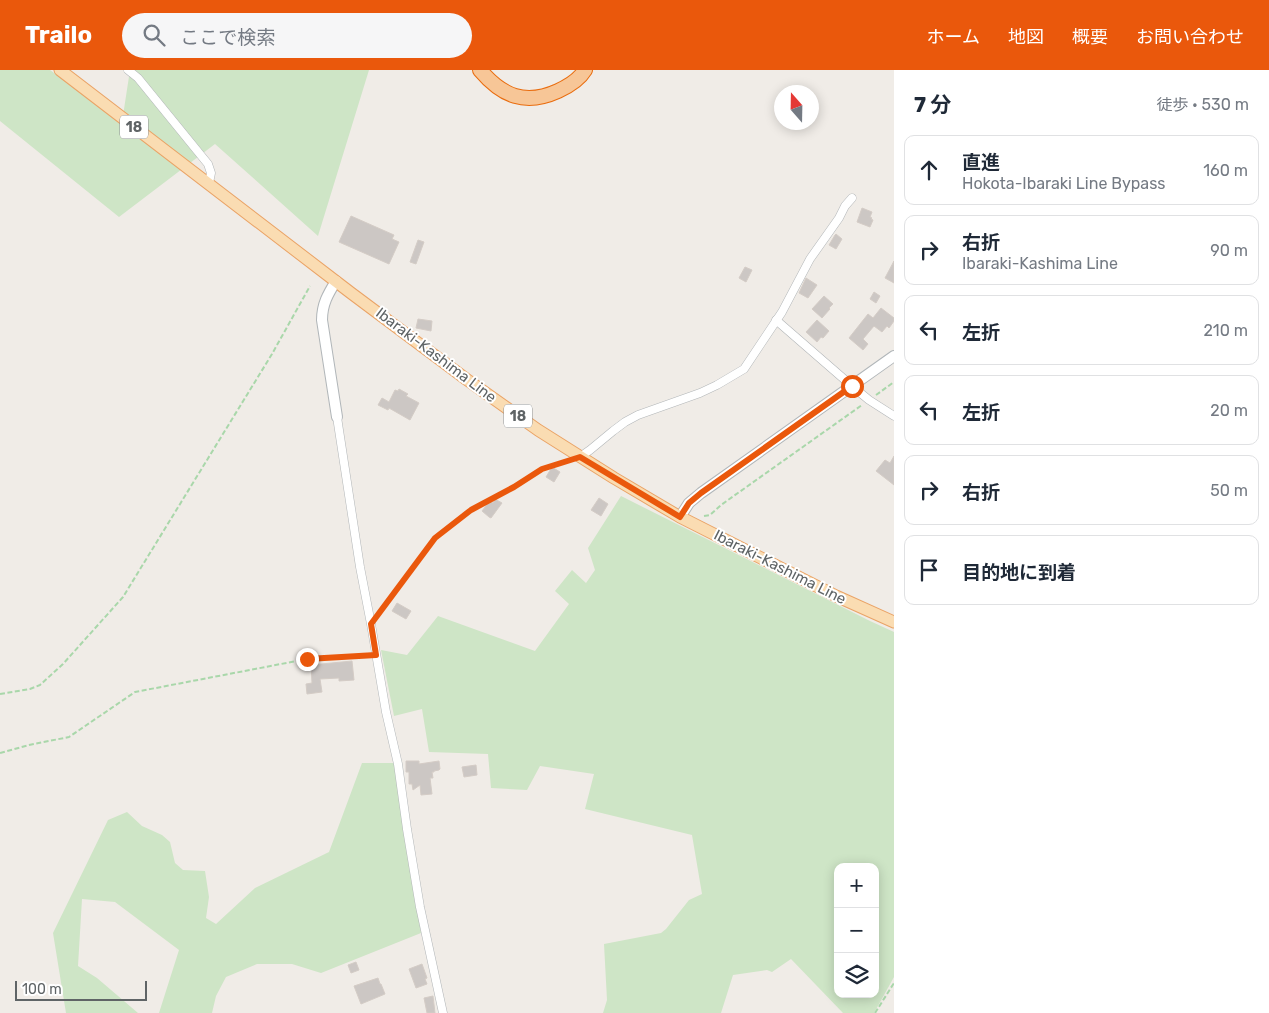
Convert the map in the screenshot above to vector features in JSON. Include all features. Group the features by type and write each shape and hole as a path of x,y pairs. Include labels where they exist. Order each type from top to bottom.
{"highway":[{"path":"480,70 492,83 505,92 520,98 538,98 553,94 582,76 585,70"}],"main road":[{"name":"Ibaraki-Kashima Line","path":"60,70 336,281 538,430 680,517 836,596 894,622"},
{"path":"336,281 324,301 322,320 337,417"},
{"path":"680,517 689,503 701,493 894,356"}],"street":[{"path":"131,71 208,164 212,173 209,183"},
{"path":"580,457 625,422 638,415 700,393 718,385 744,369 782,312 810,259 852,198"},
{"path":"776,320 869,400 894,416"},
{"path":"337,417 360,567 386,712 398,764 421,914 443,1013"}],"path":[{"path":"0,694 30,689 40,685 63,664 123,597 272,354 310,286"},
{"path":"704,516 710,514 894,382"},
{"path":"371,624 435,538 471,510 514,487 542,469 580,457"},
{"path":"0,753 69,737 135,692 307,659 376,655"},
{"path":"875,1013 894,983"}],"green space":[{"path":"0,70 50,70 122,122 130,70 369,70 318,236 215,144 119,217 0,121"},
{"path":"621,496 894,632 894,977 874,1013 843,1013 791,959 772,972 767,970 733,975 721,1013 603,1013 607,1000 604,944 661,933 689,900 702,894 692,835 585,809 594,774 540,766 527,790 491,788 488,754 429,752 422,709 394,716 381,650 407,655 438,616 535,651 569,604 555,591 572,570 586,583 595,570 588,548"},
{"path":"362,763 394,763 421,933 321,973 292,964 257,964 226,977 216,996 212,1013 159,1013 179,950 115,902 82,899 78,966 97,978 138,1013 66,1013 53,933 108,820 127,812 142,826 162,835 170,842 175,863 183,870 205,871 209,897 206,918 216,924 255,888 329,852"}],"building":[{"path":"862,208 872,212 870,217 873,220 870,227 857,222"},
{"path":"351,216 394,235 392,239 399,242 389,264 339,242"},
{"path":"836,234 842,239 836,249 829,245"},
{"path":"418,240 424,242 416,264 410,262"},
{"path":"894,261 894,283 885,278"},
{"path":"745,267 752,270 746,282 739,278"},
{"path":"806,278 817,285 808,298 799,293"},
{"path":"874,292 880,296 876,303 870,299"},
{"path":"824,296 833,304 822,318 812,309"},
{"path":"881,308 894,318 894,321 889,328 887,326 882,332 874,326 863,339 868,344 863,350 849,338 868,314 873,318"},
{"path":"418,319 432,321 431,331 416,328"},
{"path":"817,320 829,331 817,342 806,332"},
{"path":"399,389 408,394 406,396 419,403 410,420 389,408 388,410 378,405 382,398 389,402 395,390 398,391"},
{"path":"894,456 894,485 876,471 885,460 890,463"},
{"path":"552,467 560,472 554,482 546,477"},
{"path":"599,498 608,504 601,516 591,510"},
{"path":"495,499 502,503 491,518 482,511 488,503 493,503"},
{"path":"397,603 411,611 406,619 392,611"},
{"path":"352,661 354,680 339,681 339,678 320,679 322,692 307,694 306,684 312,683 311,665"},
{"path":"406,761 419,761 419,764 439,761 440,769 432,772 433,778 430,778 432,794 421,795 420,785 413,790 412,784 409,784 409,772 406,772"},
{"path":"476,765 477,775 464,777 462,767"},
{"path":"356,962 359,970 351,973 348,965"},
{"path":"422,964 427,984 416,988 409,969"},
{"path":"378,978 385,994 361,1004 354,986"},
{"path":"433,996 435,1013 427,1013 424,998"}],"route":[{"path":"307,659 376,655 371,624 435,538 471,510 514,487 542,469 580,457 680,517 689,503 701,493 852,386"}]}
